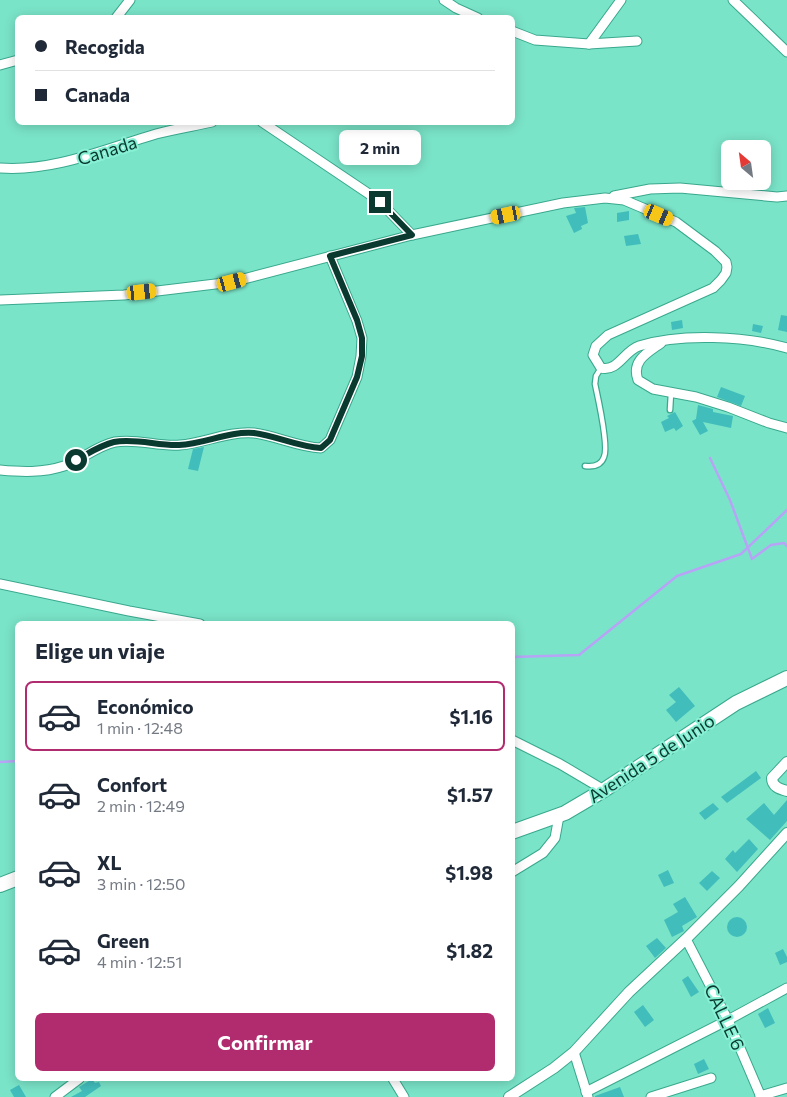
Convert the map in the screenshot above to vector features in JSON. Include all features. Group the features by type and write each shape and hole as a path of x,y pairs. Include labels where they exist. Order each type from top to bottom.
{"main road":[{"name":"Avenida 5 de Junio","path":"515,831 559,816 604,790 736,703 787,678"},
{"path":"0,885 15,879"}],"street":[{"path":"118,15 130,0"},
{"path":"444,0 471,15"},
{"path":"589,44 622,0"},
{"path":"733,0 787,52"},
{"path":"515,32 535,40 589,44 637,41"},
{"path":"0,65 15,61"},
{"name":"Canada","path":"0,168 15,169 51,166 162,133 198,125"},
{"path":"266,125 370,194 412,235"},
{"path":"0,300 124,295 232,282 412,235 563,203 605,198 650,189 680,188 777,198 787,196"},
{"path":"605,198 624,200 676,222 715,251 726,262 727,267 726,273 713,288 608,334 596,346 593,355 600,368 606,370 612,368 638,346 665,339 714,338 766,342 787,348"},
{"path":"0,470 26,473 64,466 101,446 115,442 130,441 179,445 230,433 255,434 309,447 321,448 330,440 357,377 362,356 362,338 357,320 330,256"},
{"path":"665,339 639,360 636,368 638,380 652,389 704,399 787,428"},
{"path":"0,584 184,621"},
{"path":"515,742 560,764 604,790"},
{"path":"787,762 772,778 775,787 787,791"},
{"path":"515,870 542,853 556,838 559,816"},
{"path":"509,1097 554,1068 574,1052 630,992 686,939 787,833"},
{"name":"CALLE 6","path":"686,939 728,1020 760,1096"},
{"path":"574,1052 587,1094 787,988"},
{"path":"651,1097 710,1078"},
{"path":"55,1097 77,1081"},
{"path":"394,1081 404,1097"},
{"path":"760,1096 787,1088"}],"lane":[{"path":"585,466 594,467 605,456 605,444 595,384 600,368"},
{"path":"670,410 672,393"}],"building":[{"path":"585,207 588,223 581,226 582,229 574,233 566,216 576,213 574,208"},
{"path":"629,211 629,220 617,222 617,213"},
{"path":"638,234 641,244 626,246 624,236"},
{"path":"781,315 787,316 787,332 778,330"},
{"path":"682,320 683,328 672,330 671,322"},
{"path":"753,324 763,326 761,333 752,331"},
{"path":"721,387 745,396 741,406 717,397"},
{"path":"698,405 713,409 713,412 733,416 731,428 703,422 708,431 700,435 692,421 696,419"},
{"path":"675,412 683,426 676,431 674,428 665,432 661,422"},
{"path":"204,447 198,471 188,469 193,449"},
{"path":"679,687 695,706 676,722 666,710 676,702 669,695"},
{"path":"756,771 761,778 727,803 721,797"},
{"path":"787,800 787,821 770,840 746,819 764,803 774,815"},
{"path":"713,803 719,809 705,820 699,813"},
{"path":"749,839 758,849 737,872 725,859 733,850 735,853"},
{"path":"668,870 674,883 664,887 658,875"},
{"path":"712,871 720,878 707,891 699,883"},
{"path":"685,897 697,917 682,926 684,931 672,937 664,920 678,912 673,904"},
{"path":"733,917 741,917 747,923 747,931 741,937 733,937 727,931 727,923"},
{"path":"657,938 666,948 655,958 646,946"},
{"path":"783,949 787,962 780,965 775,953"},
{"path":"688,976 699,992 691,997 682,980"},
{"path":"643,1005 654,1020 645,1027 634,1012"},
{"path":"768,1008 775,1023 765,1028 758,1014"},
{"path":"704,1059 709,1069 698,1074 694,1064"},
{"path":"89,1081 99,1082 101,1086 85,1097 71,1097 82,1091 79,1087"},
{"path":"19,1085 26,1097 14,1097 10,1090"},
{"path":"620,1087 624,1097 595,1097 595,1096"}],"waterway":[{"path":"710,458 730,500 752,559 771,545 784,543 787,546"},
{"path":"515,657 579,655 677,576 741,554 787,510"},
{"path":"0,762 15,761"}],"route":[{"path":"76,460 101,446 115,442 130,441 179,445 204,441 230,433 255,434 309,447 321,448 330,440 357,377 362,356 362,338 357,320 330,256 412,235 380,202"}]}
